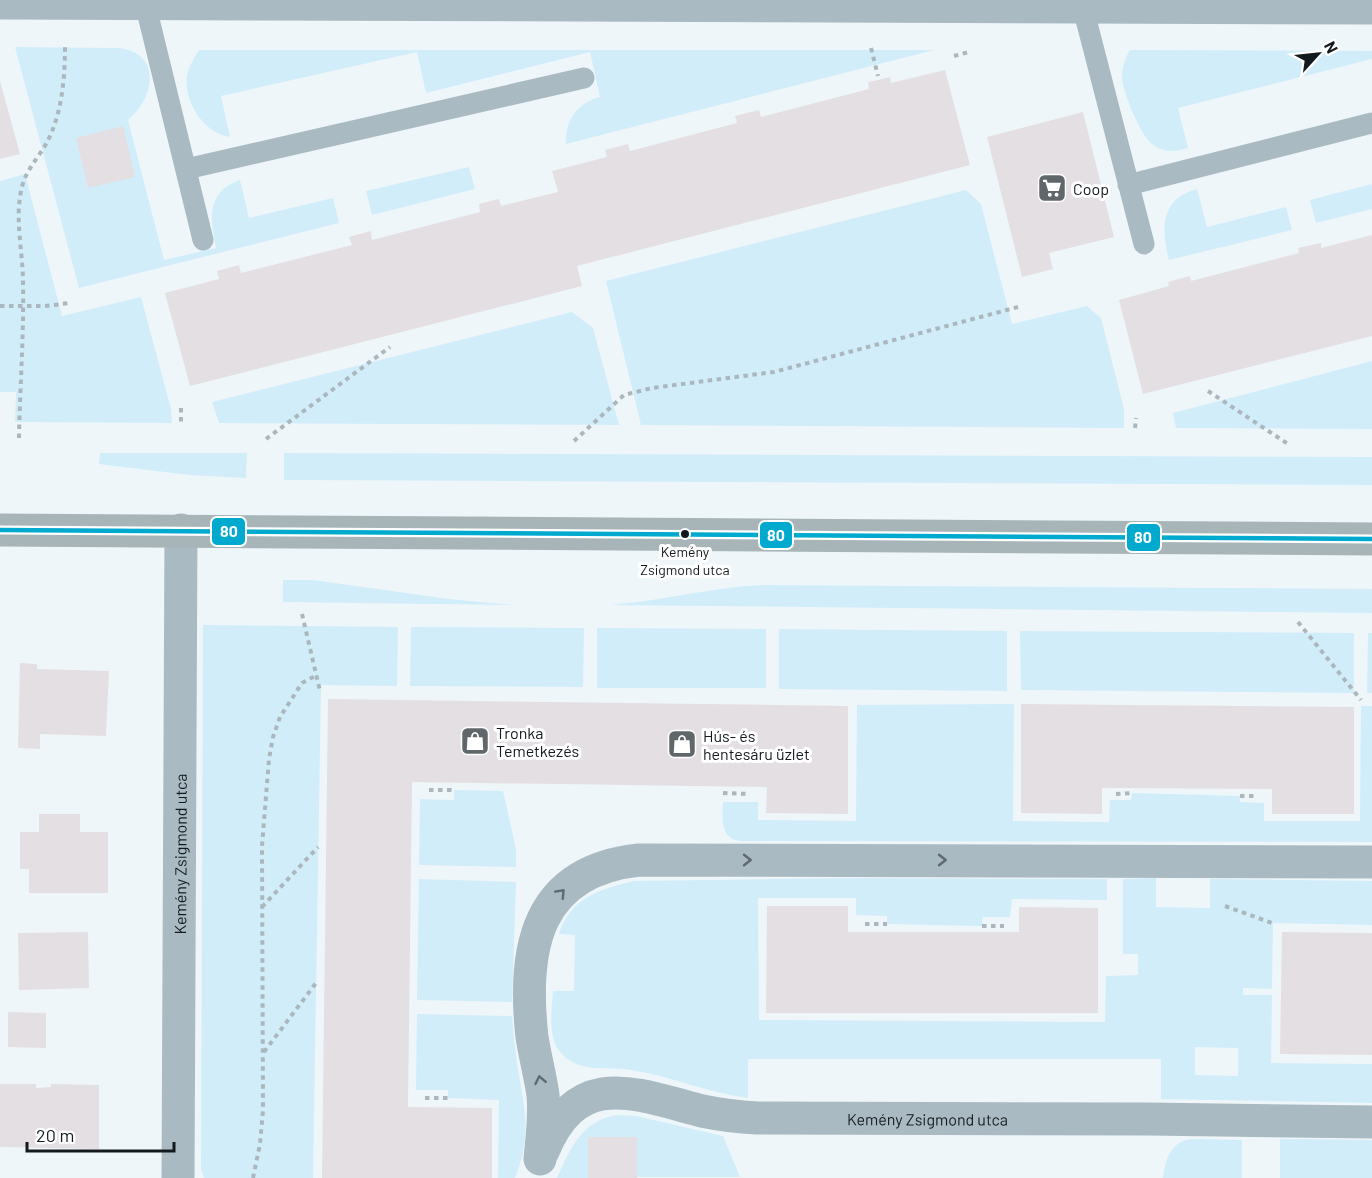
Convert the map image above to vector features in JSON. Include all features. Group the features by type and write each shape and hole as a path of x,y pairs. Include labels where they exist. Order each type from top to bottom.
{"main road":[{"path":"0,530 1372,539"}],"street":[{"path":"0,3 1011,3 1083,8 1372,8"},
{"name":"Kemény Zsigmond utca","path":"178,1178 181,530"},
{"path":"536,1168 544,1115 530,1013 535,945 547,911 557,896 569,884 602,866 630,861 660,860 1372,862"},
{"name":"Kemény Zsigmond utca","path":"536,1168 552,1130 566,1113 590,1097 608,1093 631,1093 729,1116 757,1118 1372,1122"}],"lane":[{"path":"145,3 203,240"},
{"path":"1083,8 1144,244"},
{"path":"186,169 584,78"},
{"path":"1128,185 1372,123"}],"path":[{"path":"19,438 23,306 19,206 22,186 34,161 46,144 59,107 65,64 64,3"},
{"path":"868,39 878,76"},
{"path":"954,56 969,52"},
{"path":"0,306 45,306 70,303"},
{"path":"574,441 624,395 652,388 774,372 1018,307"},
{"path":"266,439 390,347"},
{"path":"1208,391 1288,444"},
{"path":"181,408 181,423"},
{"path":"1135,428 1136,418"},
{"path":"302,614 320,690"},
{"path":"1298,622 1361,700"},
{"path":"253,1178 260,1144 263,1052 262,846 273,737 280,717 302,683 317,675"},
{"path":"429,790 454,790"},
{"path":"723,793 750,794"},
{"path":"1116,794 1132,794"},
{"path":"1240,796 1257,796"},
{"path":"262,907 318,847"},
{"path":"1221,904 1272,923"},
{"path":"865,924 887,924"},
{"path":"982,926 1004,926"},
{"path":"263,1052 316,983"},
{"path":"425,1098 448,1098"}],"shaded area":[{"path":"15,47 119,48 133,52 142,58 148,67 150,78 148,89 137,111 128,120 164,260 216,248 212,226 213,207 221,191 240,180 249,218 333,198 339,223 79,288"},
{"path":"199,50 934,50 566,144 568,127 574,113 585,103 600,97 590,52 426,93 417,52 221,96 230,137 221,135 204,123 197,115 188,96 187,76 190,65"},
{"path":"1130,50 1372,51 1372,59 1178,108 1188,148 1169,151 1152,144 1138,123 1129,102 1122,77 1124,63"},
{"path":"469,167 475,189 372,215 366,191"},
{"path":"25,174 62,316 141,297 171,409 172,423 15,422 16,392 0,392 0,181"},
{"path":"1372,184 1372,209 1316,223 1310,200"},
{"path":"1197,189 1207,227 1286,207 1292,230 1169,260 1165,237 1166,217 1176,200"},
{"path":"966,190 981,204 1012,324 1087,306 1101,318 1124,409 1124,428 641,425 606,281"},
{"path":"572,312 593,328 619,425 219,423 212,402"},
{"path":"1372,361 1372,429 1176,428 1173,413"},
{"path":"100,453 247,453 246,478 189,475 99,464"},
{"path":"284,453 1372,457 1372,485 284,480"},
{"path":"283,580 313,580 449,599 513,605 283,602"},
{"path":"763,585 1372,589 1372,613 610,605 724,588"},
{"path":"203,625 398,627 397,686 321,685 313,1178 204,1178 201,1169"},
{"path":"411,627 584,628 583,687 410,686"},
{"path":"597,628 766,629 766,688 597,688"},
{"path":"779,629 1007,631 1007,691 779,689"},
{"path":"1020,631 1354,633 1354,693 1021,690"},
{"path":"1368,633 1372,633 1372,693 1367,693"},
{"path":"1014,704 1013,821 1109,822 1110,800 1131,800 1132,793 1240,796 1240,802 1264,803 1264,821 1360,821 1361,706 1372,706 1372,842 742,841 735,840 726,832 723,821 723,802 758,802 758,820 856,821 857,705"},
{"path":"454,790 503,791 516,849 516,867 419,865 420,799 454,800"},
{"path":"850,878 1107,879 1107,900 1012,899 1010,917 983,917 982,926 887,924 887,916 856,915 856,898 758,898 759,1020 1105,1022 1106,976 1138,975 1138,954 1123,954 1123,879 1156,878 1156,907 1210,908 1210,879 1372,881 1372,925 1273,923 1272,989 1243,988 1243,995 1272,995 1271,1063 1372,1064 1372,1103 1161,1099 1161,1059 748,1059 748,1098 646,1073 585,1067 568,1060 561,1053 552,1032 553,991 574,991 575,935 559,934 571,912 588,897 634,881","holes":["1195,1047 1238,1048 1238,1076 1195,1075"]},
{"path":"419,879 516,882 512,1002 417,1000"},
{"path":"417,1014 512,1016 525,1120 524,1147 515,1178 498,1178 499,1100 448,1098 448,1090 416,1090"},
{"path":"617,1115 636,1116 723,1136 740,1177 637,1177 637,1137 588,1137 588,1178 557,1178 572,1147 586,1129 605,1118"},
{"path":"1195,1139 1242,1140 1242,1178 1163,1178 1168,1157 1175,1146"},
{"path":"1280,1139 1372,1140 1372,1178 1280,1178"}],"building":[{"path":"945,70 970,165 577,266 582,286 190,386 165,293 219,279 217,271 239,265 241,273 352,245 349,237 371,231 372,240 480,212 479,204 499,199 501,206 558,192 552,171 607,157 605,150 628,144 630,151 737,123 735,116 759,110 761,117 869,89 868,82 890,77 891,83"},
{"path":"0,81 20,154 0,159"},
{"path":"1083,112 1114,237 1049,253 1053,269 1022,277 987,137"},
{"path":"123,126 135,177 88,188 76,138"},
{"path":"1372,235 1372,336 1143,394 1119,300 1169,286 1168,282 1190,276 1191,281 1299,253 1298,248 1321,243 1321,248"},
{"path":"20,663 37,664 37,669 109,671 106,736 40,734 40,749 18,748"},
{"path":"328,699 848,706 848,814 766,813 767,787 412,782 408,1107 492,1108 492,1178 322,1178"},
{"path":"1021,704 1354,707 1354,814 1272,814 1272,789 1110,788 1102,788 1102,814 1021,813"},
{"path":"39,814 80,814 80,832 108,832 108,893 29,893 29,869 20,869 20,832 39,832"},
{"path":"767,906 848,906 848,932 1019,932 1019,907 1098,908 1098,1013 766,1013"},
{"path":"88,932 89,988 19,990 18,933"},
{"path":"1282,932 1372,933 1372,1055 1280,1054"},
{"path":"8,1012 46,1013 46,1048 8,1047"},
{"path":"0,1084 36,1084 36,1088 51,1087 51,1084 99,1085 99,1149 0,1147"},
{"path":"588,1137 637,1137 637,1178 588,1178"}],"transit line":[{"name":"80","path":"0,530 1372,539"}],"place":[{"name":"Coop","path":"1052,188"},
{"name":"Kemény Zsigmond utca","path":"685,534"},
{"name":"Tronka Temetkezés","path":"475,741"},
{"name":"Hús- és hentesáru üzlet","path":"682,744"}]}
